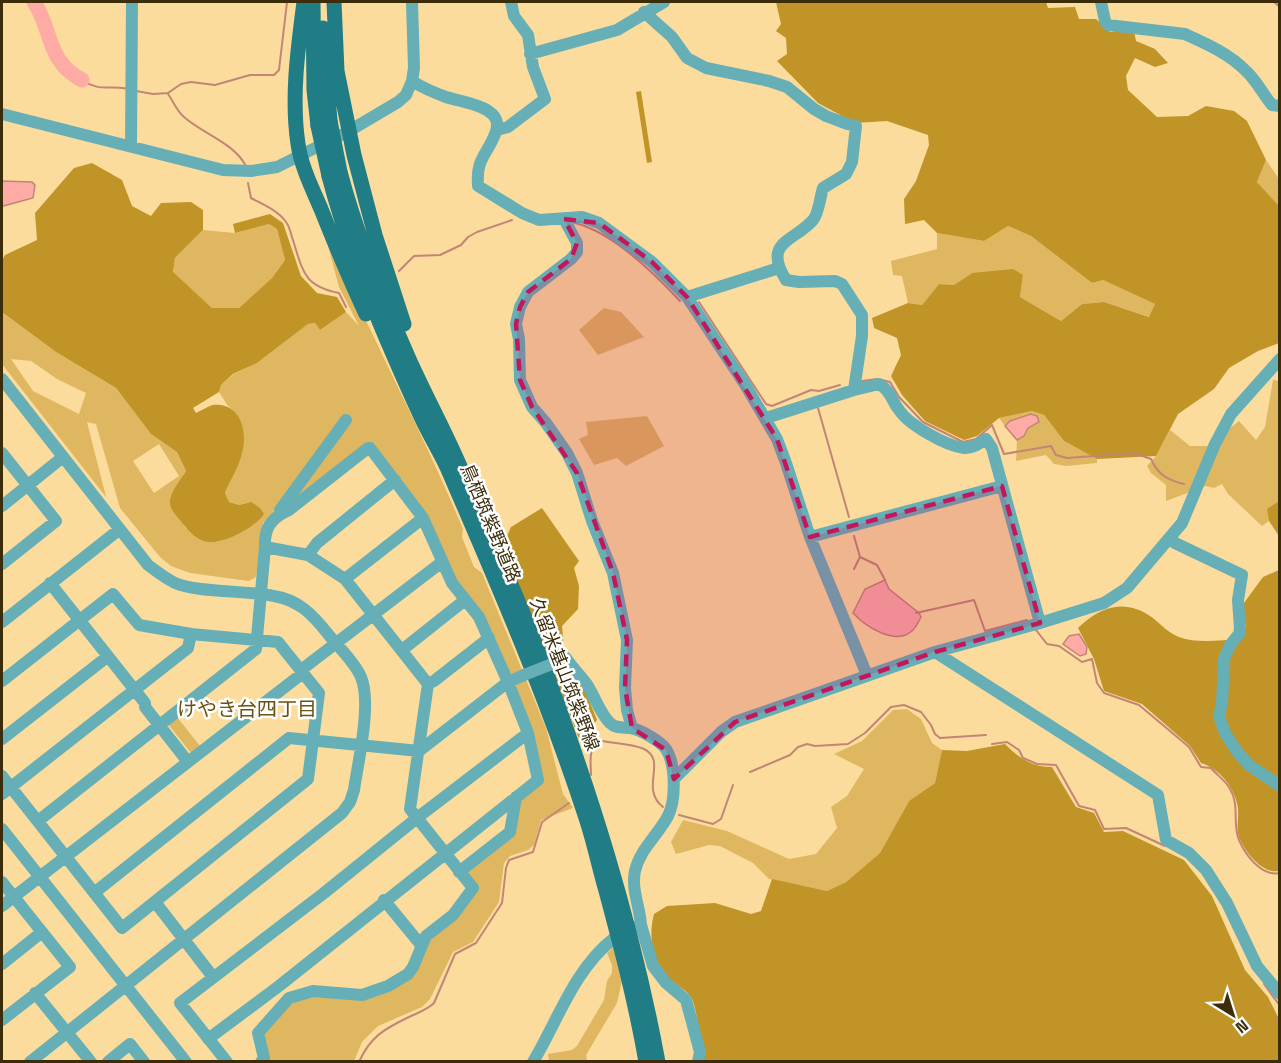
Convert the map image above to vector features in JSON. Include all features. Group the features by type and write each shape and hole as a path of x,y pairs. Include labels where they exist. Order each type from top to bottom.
{"main road":[{"path":"304,2 298,42 295,106 300,156 337,250 378,340 429,417"},
{"name":"鳥栖筑紫野道路","path":"313,2 314,90 335,174 338,211 355,259 429,417 448,471 529,661 586,819 628,974 646,1062"},
{"path":"323,2 324,123"},
{"path":"334,2 337,71 354,155 378,246 429,417"},
{"name":"久留米基山筑紫野線","path":"429,417 537,648 593,805 623,910 658,1062"}],"street":[{"path":"131,146 132,2"},
{"path":"2,114 223,170 250,171 268,168 300,156 349,131 406,95 414,68 412,2"},
{"path":"497,130 507,127 545,99 530,54 528,35 514,16 511,2"},
{"path":"530,54 617,30 664,2"},
{"path":"1101,2 1108,25 1185,34 1210,46 1246,71 1272,105 1280,106"},
{"path":"644,12 672,37 687,58 706,68 770,81 787,87 813,109 856,126 852,162 846,174 823,188 815,218 790,236 780,247 778,258 779,268 786,280 835,281 843,284 862,315 862,336 854,390"},
{"path":"412,81 448,98 477,104 490,112 496,120 497,130 480,160 477,171 478,186 522,213 539,220 582,217 599,223 652,262 687,297 766,418 786,463 810,537 867,675"},
{"path":"564,219 578,243 577,252 528,292 520,307 516,324 519,339 520,380 532,407 567,453 577,473 592,521 613,573 627,640 625,688 627,710 632,728"},
{"path":"687,297 779,268"},
{"path":"674,779 729,725 934,652 1040,624 1104,603 1127,588 1182,523 1215,444 1232,414 1280,359"},
{"path":"2,379 148,565 175,583 189,587 285,598 304,608 314,615 356,667 364,684 365,700 354,790 350,802 342,813 30,1062"},
{"path":"766,418 879,384 887,388 898,410 909,420 945,441 965,448 976,446 986,439 992,448 1040,624"},
{"path":"38,821 256,649 266,548 265,534 346,420"},
{"path":"208,1039 279,986 384,900 538,780 528,733 479,617 452,583 423,518 370,448 289,510 276,516"},
{"path":"2,453 56,521 2,564"},
{"path":"2,506 63,457"},
{"path":"308,555 317,543 395,480"},
{"path":"810,537 1002,486"},
{"path":"345,579 423,518"},
{"path":"3,617 120,529"},
{"path":"1170,539 1242,575 1238,600 1240,629 1224,659 1222,703 1219,716 1225,733 1238,753 1249,765 1280,786"},
{"path":"261,1062 264,1058 258,1032 289,998 313,991 362,995 388,986 408,974 413,968 426,936 453,915 473,888 410,809 428,684 345,579 308,555 266,548"},
{"path":"2,906 188,762 335,643 442,562"},
{"path":"50,583 188,762"},
{"path":"2,681 113,594 139,625 191,634 278,642 319,693 308,779 122,928 38,821 6,791 2,777"},
{"path":"402,650 465,600"},
{"path":"6,791 188,648 191,634"},
{"path":"428,684 489,638"},
{"path":"934,652 1158,795 1166,840 1189,853 1206,870 1227,903 1257,966 1280,994"},
{"path":"2,739 107,657"},
{"path":"94,893 289,738 419,751 508,682 566,658 586,683 592,697 610,724 621,728 632,728 660,743 672,763 674,779 668,816 643,851 635,868 633,884 640,908 637,926 652,966 666,983 686,1000 700,1052 698,1062"},
{"path":"227,1062 180,1003 528,733"},
{"path":"459,872 510,832 516,797"},
{"path":"2,829 186,1062"},
{"path":"2,882 70,967 2,1020"},
{"path":"384,900 422,945"},
{"path":"155,902 213,977"},
{"path":"2,964 42,932"},
{"path":"533,1062 584,968 613,939"},
{"path":"279,986 289,998"},
{"path":"35,993 91,1062"},
{"path":"108,1062 130,1044 144,1062"}],"highlighted area":[{"path":"564,219 599,223 652,262 687,297 777,439 810,537 1002,486 1040,623 935,652 735,722 674,779 666,750 632,728 625,688 627,640 613,573 577,473 532,407 520,380 516,324 520,307 528,292 571,259 577,243"}],"shaded area":[{"path":"776,2 1046,2 1048,8 1075,7 1079,19 1096,19 1110,32 1134,31 1136,41 1155,49 1168,63 1155,67 1135,58 1126,76 1128,90 1157,117 1188,116 1206,106 1234,111 1247,121 1266,160 1257,182 1279,206 1279,343 1258,351 1229,368 1214,389 1178,414 1156,456 1097,459 1064,441 1044,415 1032,411 999,418 977,436 964,440 925,421 902,395 891,376 901,355 897,338 874,328 872,318 908,303 922,305 939,284 954,285 972,273 1013,269 1023,275 1020,297 1061,321 1082,304 1104,302 1149,317 1155,304 1103,280 1092,283 1031,236 1008,226 984,241 937,233 924,220 905,224 904,199 916,181 929,145 928,135 887,121 855,123 818,103 777,61 787,54 786,38 776,31 781,24"},
{"path":"641,91 652,162 647,163 636,92"},
{"path":"1266,160 1279,179 1279,206 1257,182"},
{"path":"92,163 122,180 132,206 151,216 161,203 191,202 203,210 203,230 175,258 173,272 212,308 239,308 272,278 285,260 277,229 269,224 235,233 233,224 270,214 283,223 301,276 317,293 337,297 346,312 320,330 315,323 308,324 257,363 233,374 221,385 219,392 193,408 196,413 209,406 223,405 236,413 243,428 244,445 241,458 225,493 229,502 239,505 251,502 264,514 254,525 228,539 211,542 200,540 174,513 170,499 186,471 177,452 151,434 116,388 56,352 2,312 2,260 5,255 37,240 35,213 74,168"},
{"path":"2,181 32,182 35,185 33,198 3,206"},
{"path":"269,224 277,229 285,260 272,278 239,308 212,308 173,273 175,258 203,230 235,233"},
{"path":"1008,226 1031,236 1092,283 1103,280 1155,304 1150,317 1104,302 1082,304 1061,321 1020,297 1023,275 972,273 954,285 939,284 922,305 908,303 902,276 893,275 891,261 937,249 937,233 984,241"},
{"path":"323,227 463,529 462,537 474,567 482,573 546,728 563,794 573,808 541,820 534,845 528,850 510,856 504,863 499,902 473,942 453,952 430,999 422,1007 378,1026 362,1042 354,1061 264,1061 262,1033 293,1001 314,994 362,997 413,973 427,937 476,888 462,871 512,834 518,799 542,783 530,733 456,580 369,443 285,508 280,505 263,523 256,577 249,581 190,573 171,566 160,557 120,508 96,424 87,422 106,497 2,364 2,312 56,352 116,388 151,434 177,452 186,471 170,497 186,529 251,502 239,505 229,502 225,493 242,453 237,414 228,406 219,392 221,385 234,374 257,363 308,324 315,323 320,330 346,312 359,326 339,287","holes":["11,359 31,361 57,379 86,393 79,414 33,391","159,444 179,476 154,493 133,461"]},
{"path":"604,308 621,312 644,337 598,355 579,330"},
{"path":"1273,380 1279,381 1279,501 1268,509 1269,521 1262,526 1228,494 1222,484 1214,488 1206,486 1166,501 1166,485 1151,473 1147,466 1156,456 1170,430 1190,446 1208,446 1239,421 1256,440 1265,427"},
{"path":"1032,411 1044,415 1064,441 1097,459 1097,463 1066,466 1054,464 1046,455 1016,461 1017,440 1039,422 1010,421 1005,426 999,418"},
{"path":"1031,414 1037,416 1039,422 1028,428 1024,436 1017,440 1005,426 1010,421"},
{"path":"647,416 664,446 626,466 617,458 594,465 579,439 588,435 586,422"},
{"path":"1279,501 1279,536 1269,521 1267,509"},
{"path":"542,508 579,561 574,568 579,586 578,609 562,626 566,672 585,690 597,720 580,741 503,545 511,527"},
{"path":"1279,570 1279,871 1273,871 1260,866 1242,843 1238,834 1238,811 1234,793 1226,780 1201,763 1190,746 1142,704 1104,691 1094,659 1078,628 1095,614 1114,607 1123,607 1143,612 1172,634 1186,639 1210,641 1240,639 1246,626 1241,607 1263,577"},
{"path":"885,580 889,589 921,617 914,629 906,635 890,636 881,633 865,624 853,613 865,589"},
{"path":"1079,634 1087,647 1086,654 1080,656 1063,644 1069,636"},
{"path":"907,709 921,719 932,743 942,750 935,783 909,801 880,853 846,882 827,891 769,879 753,863 720,846 709,845 676,854 671,842 683,820 727,831 789,859 816,854 837,828 831,807 847,796 864,769 834,754 862,741 893,710"},
{"path":"177,717 200,746 191,753 168,724"},
{"path":"1005,744 1026,761 1052,767 1076,807 1094,813 1104,832 1123,831 1184,860 1212,896 1245,970 1268,997 1279,1019 1279,1061 701,1061 699,1029 691,997 672,981 655,957 651,931 654,914 667,906 715,903 751,914 761,911 772,879 827,891 846,882 880,853 909,801 935,783 942,750 967,751"},
{"path":"615,946 623,976 617,1003 586,1055 587,1061 549,1061 548,1054 572,1050 577,1046 604,1000 607,981 612,973 612,965 607,953"}],"waterway":[{"path":"34,2 56,55 70,72 82,80"},
{"path":"136,91 153,94 168,93 181,84 191,82 215,85 250,75 274,75 279,70 287,2"},
{"path":"1274,2 1280,7"},
{"path":"82,80 99,87 128,89"},
{"path":"168,94 184,117 226,144 246,166"},
{"path":"248,183 251,198 275,211 287,224 299,261 307,276 318,286 339,293 346,307"},
{"path":"399,271 414,256 440,255 461,245 477,232 512,220"},
{"path":"575,223 618,244 645,266 680,301"},
{"path":"699,302 766,404 772,406 811,390 819,391 840,385"},
{"path":"862,381 877,379"},
{"path":"882,380 890,382 899,397 923,422 963,442 976,439 992,425 1004,454 1051,446 1056,455 1067,458 1134,453 1151,459 1164,476 1184,484"},
{"path":"818,408 849,517"},
{"path":"854,536 860,557 854,569"},
{"path":"860,557 877,565 885,580"},
{"path":"916,613 974,600 985,631 1027,620"},
{"path":"1036,630 1047,644 1059,646 1082,662 1092,659 1097,683 1104,693 1139,705 1189,747 1201,767 1211,768 1228,786 1233,795 1237,834 1245,852 1266,872 1280,873"},
{"path":"750,772 790,755 798,747 807,744 815,746 848,744 865,733 891,707 904,705 921,712 940,738 986,735"},
{"path":"591,775 591,755 597,743 602,741 640,747 651,754 654,760 653,792 656,800 663,807"},
{"path":"992,744 1007,742 1019,750 1023,758 1037,764 1056,765 1079,806 1095,810 1104,829 1126,828 1165,846"},
{"path":"679,815 713,824 721,819 733,785"},
{"path":"359,1062 368,1046 379,1035 434,1003 455,954 476,943 502,903 509,860 533,852 542,822 569,803"},
{"path":"1264,984 1280,1006"}],"district":[{"name":"けやき台四丁目","path":"247,709"}]}
